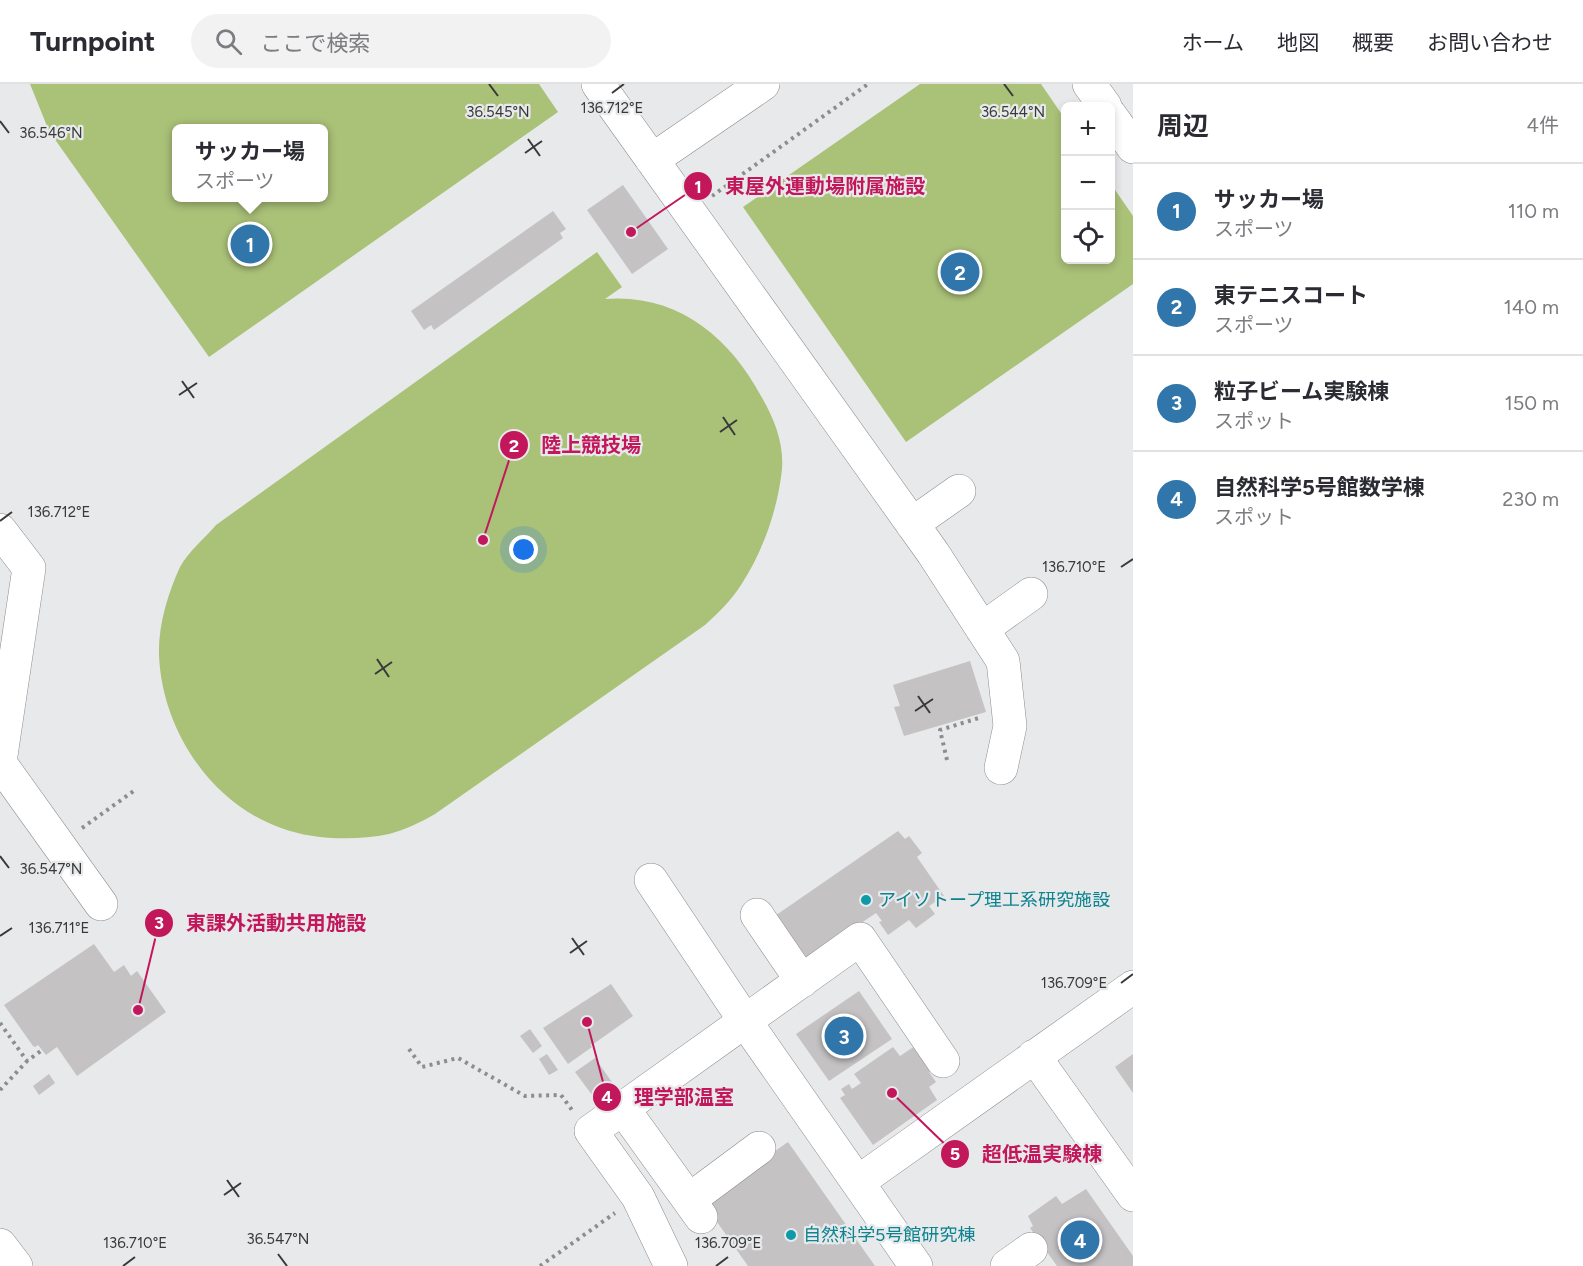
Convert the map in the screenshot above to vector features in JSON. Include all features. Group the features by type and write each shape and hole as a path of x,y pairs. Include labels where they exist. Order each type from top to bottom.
{"lane":[{"path":"598,84 912,524 1003,661 1010,726 1001,768"},
{"path":"652,160 763,84"},
{"path":"1089,84 1102,102"},
{"path":"1115,122 1133,147"},
{"path":"912,524 959,491"},
{"path":"0,530 29,568 4,777 59,844 101,904"},
{"path":"982,629 1031,594"},
{"path":"651,880 916,1266"},
{"path":"757,915 802,981"},
{"path":"672,1266 638,1197 591,1131 624,1110 860,939 943,1061"},
{"path":"858,1182 1133,987"},
{"path":"1034,1056 1133,1195"},
{"path":"624,1110 695,1209 759,1148"},
{"path":"0,1245 16,1266"}],"path":[{"path":"689,212 868,84"},
{"path":"947,760 940,728 1008,709"},
{"path":"59,844 135,790"},
{"path":"0,1023 27,1061"},
{"path":"409,1049 422,1067 458,1058 525,1096 561,1095 591,1131"},
{"path":"0,1090 27,1061 42,1050"},
{"path":"540,1266 638,1197"}],"green space":[{"path":"30,84 539,84 558,112 209,357 49,131"},
{"path":"920,84 1041,84 1061,113 1061,264 1115,264 1115,190 1133,216 1133,284 906,442 743,207"},
{"path":"597,252 622,287 605,299 631,299 655,303 677,311 698,323 716,337 733,355 748,374 770,413 780,440 782,469 777,499 768,529 749,572 733,596 705,625 419,823 389,834 362,838 334,838 293,832 255,816 232,801 212,782 180,736 169,710 162,683 159,655 160,633 172,588 183,561 216,525"}],"building":[{"path":"623,185 668,249 632,274 587,210"},
{"path":"553,211 566,229 560,233 563,238 434,330 431,325 424,330 411,311"},
{"path":"970,661 986,712 904,736 894,707 900,706 893,685"},
{"name":"アイソトープ理工系研究施設","path":"898,831 905,839 909,836 922,853 917,857 944,896 929,906 935,914 916,928 909,920 888,935 876,913 800,964 769,920"},
{"path":"94,944 114,972 124,965 131,976 137,971 166,1012 77,1076 57,1047 46,1055 38,1045 33,1046 4,1005"},
{"path":"611,984 633,1016 592,1045 590,1044 592,1047 568,1064 543,1028"},
{"path":"859,991 892,1039 829,1081 796,1034"},
{"path":"530,1029 542,1046 533,1053 520,1036"},
{"path":"918,1044 935,1068 929,1072 936,1082 929,1087 937,1100 873,1145 840,1098 845,1095 841,1089 849,1084 852,1089 861,1083 854,1074 893,1047 900,1056"},
{"path":"547,1054 558,1070 549,1075 539,1059"},
{"path":"1133,1054 1133,1093 1115,1067"},
{"path":"595,1058 614,1085 595,1099 575,1072"},
{"path":"49,1074 55,1083 39,1095 33,1086"},
{"name":"自然科学5号館研究棟","path":"788,1142 875,1266 748,1266 703,1202"},
{"path":"1086,1189 1133,1256 1133,1266 1057,1266 1030,1228 1033,1226 1028,1216 1056,1196 1062,1204"}],"place":[{"name":"東屋外運動場附属施設","path":"631,232"},
{"name":"サッカー場","path":"250,244"},
{"name":"東テニスコート","path":"960,272"},
{"name":"陸上競技場","path":"483,540"},
{"name":"アイソトープ理工系研究施設","path":"866,900"},
{"name":"東課外活動共用施設","path":"138,1010"},
{"name":"理学部温室","path":"587,1022"},
{"name":"粒子ビーム実験棟","path":"844,1036"},
{"name":"超低温実験棟","path":"892,1093"},
{"name":"自然科学5号館研究棟","path":"791,1235"},
{"name":"自然科学5号館数学棟","path":"1080,1240"}]}
